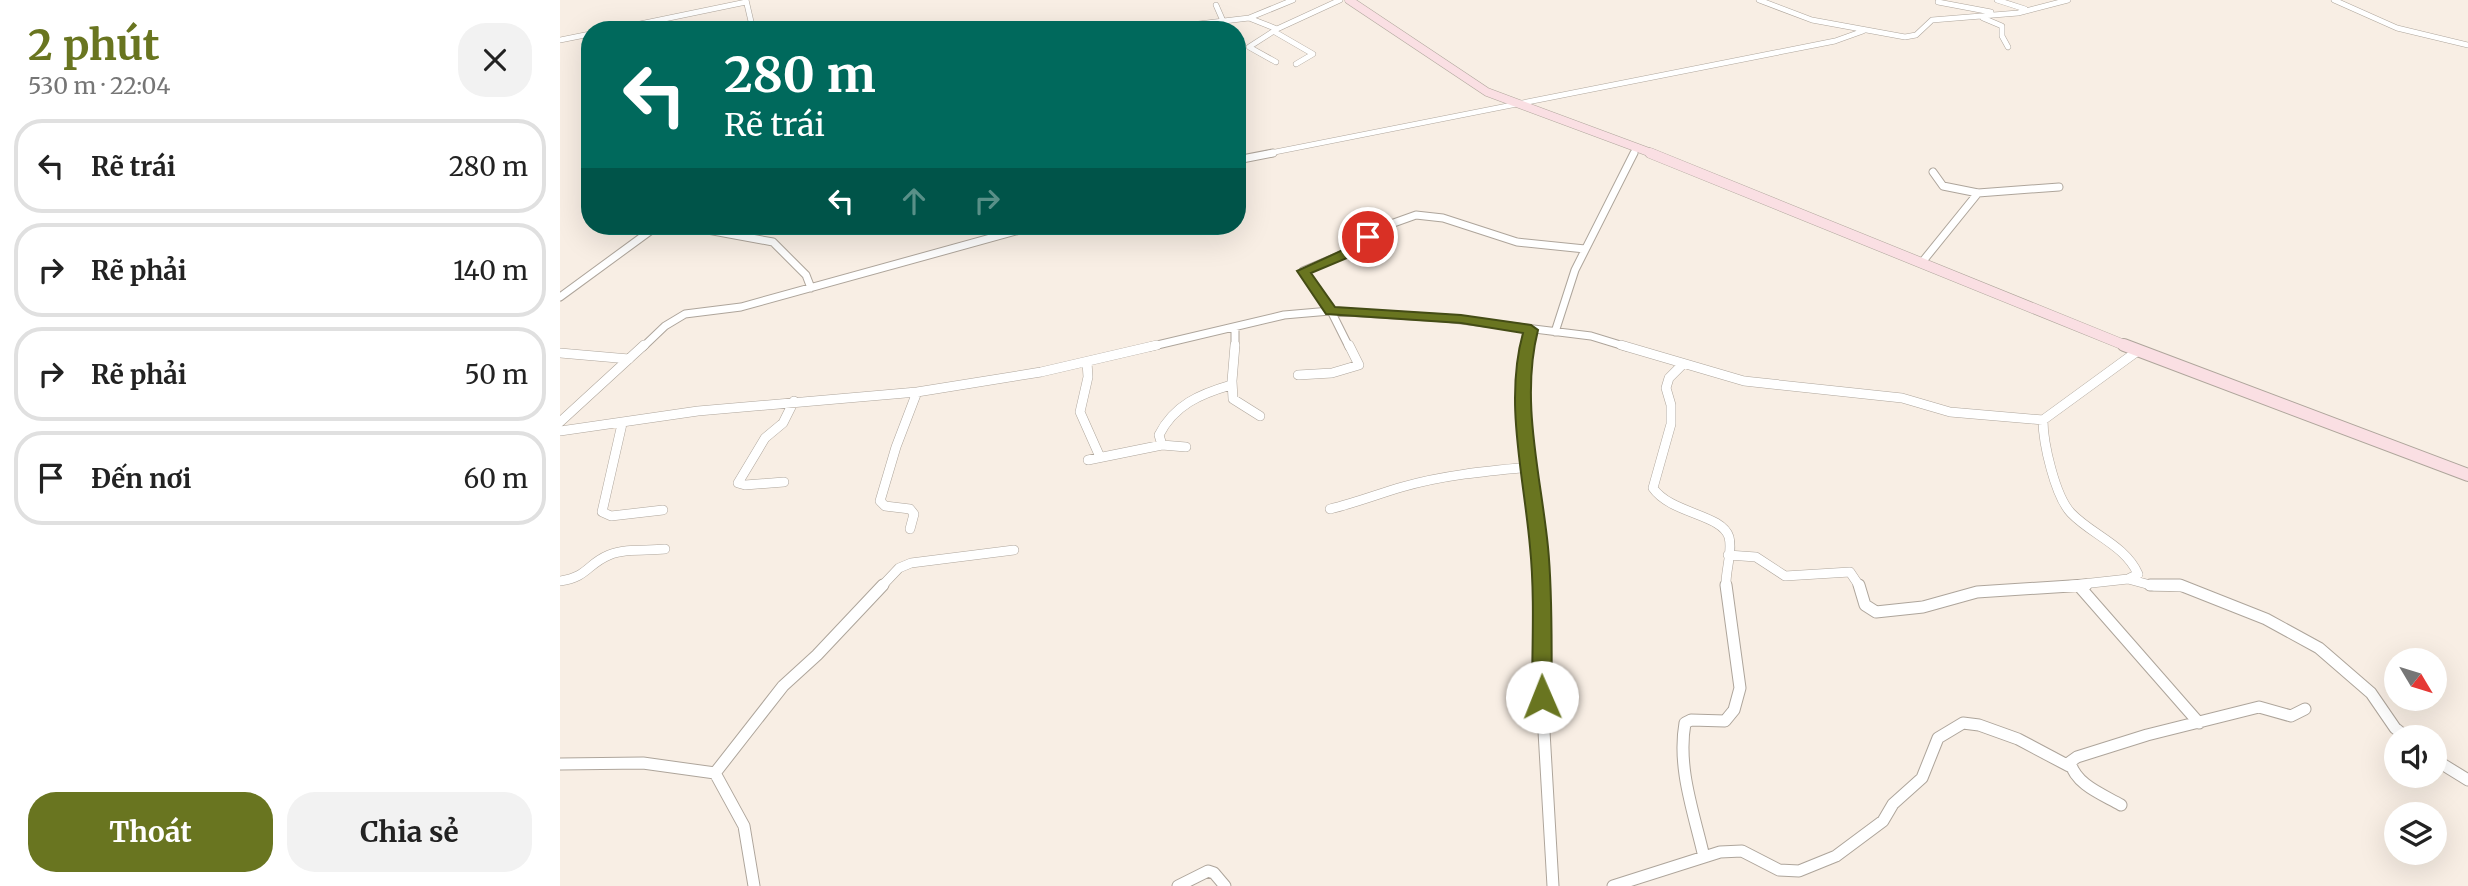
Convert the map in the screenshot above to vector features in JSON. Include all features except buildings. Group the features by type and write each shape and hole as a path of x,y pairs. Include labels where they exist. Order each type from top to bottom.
{"street":[{"path":"1216,5 1223,21 1249,18 1293,0"},
{"path":"1276,62 1249,47 1340,0"},
{"path":"1349,0 1487,92 1637,147 1923,261 2138,351 2468,475"},
{"path":"1759,0 1794,15 1863,32 1910,37 1932,20 2048,8 2068,0"},
{"path":"1997,0 2028,10"},
{"path":"2334,0 2398,28 2468,45"},
{"path":"653,21 746,1 751,21"},
{"path":"1938,2 2007,14"},
{"path":"1981,17 2002,26 2002,36 2008,47"},
{"path":"1249,18 1276,31 1312,54 1296,64"},
{"path":"1246,158 1835,41 1863,32"},
{"path":"560,40 581,36"},
{"path":"1555,332 1566,293 1585,249 1637,147"},
{"path":"1933,172 1943,186 1978,193 2059,187"},
{"path":"1923,261 1978,193"},
{"path":"1298,375 1332,373 1359,365 1331,311 1303,271 1347,253 1376,232 1407,216 1443,218 1517,242 1585,249"},
{"path":"560,297 645,235"},
{"path":"735,235 773,242 806,275 811,288"},
{"path":"560,422 683,313 692,310 733,309 1002,235"},
{"path":"560,431 698,411 917,392 1087,362 1297,313 1331,311 1461,319 1591,336 1683,364 1768,385 1902,398 1950,412 2043,420 2138,351"},
{"path":"1235,328 1237,340 1231,385 1233,399 1259,416"},
{"path":"1531,330 1526,348 1522,400 1539,550 1542,697 1552,886"},
{"path":"560,353 629,359"},
{"path":"1087,362 1089,379 1080,409 1083,422 1093,436 1100,457"},
{"path":"1683,364 1669,378 1666,388 1671,405 1671,424 1653,488 1658,497 1668,505 1707,519 1723,528 1730,538 1725,569 1738,675 1738,702 1732,716 1725,721 1691,720 1685,723 1682,733 1685,771 1704,857"},
{"path":"1162,445 1159,435 1173,412 1205,393 1231,385"},
{"path":"910,529 914,514 910,509 885,506 880,501 896,447 917,392"},
{"path":"784,482 745,485 738,483 765,438 783,423 794,401"},
{"path":"1728,555 1756,557 1785,576 1850,572 1862,590 1865,606 1876,611 1923,607 1978,592 2009,588 2079,586 2128,579 2138,574 2132,559 2071,513 2063,503 2043,438 2043,420"},
{"path":"622,424 602,512 611,516 663,510"},
{"path":"1088,460 1162,445 1186,447"},
{"path":"1329,509 1377,498 1402,487 1463,474 1530,467"},
{"path":"560,581 575,580 589,573 610,554 666,549"},
{"path":"715,773 783,686 817,655 899,568 911,563 1014,550"},
{"path":"2128,579 2154,586 2180,585 2193,589 2266,619 2319,648 2371,693 2393,725"},
{"path":"2079,586 2199,723"},
{"path":"2069,766 2077,757 2147,735 2259,707 2291,716 2305,709"},
{"path":"1612,886 1720,852 1742,851 1779,870 1799,871 1836,856 1883,821 1893,804 1922,778 1938,738 1963,723 1979,725 2018,739 2069,766 2090,786 2121,806"},
{"path":"560,764 643,763 715,773"},
{"path":"2447,767 2468,780"},
{"path":"715,773 744,826 754,886"},
{"path":"1178,886 1208,871 1214,873 1226,886"}],"route":[{"path":"1368,237 1353,250 1303,271 1331,311 1461,319 1531,330 1526,348 1522,400 1539,550 1542,697"}]}
